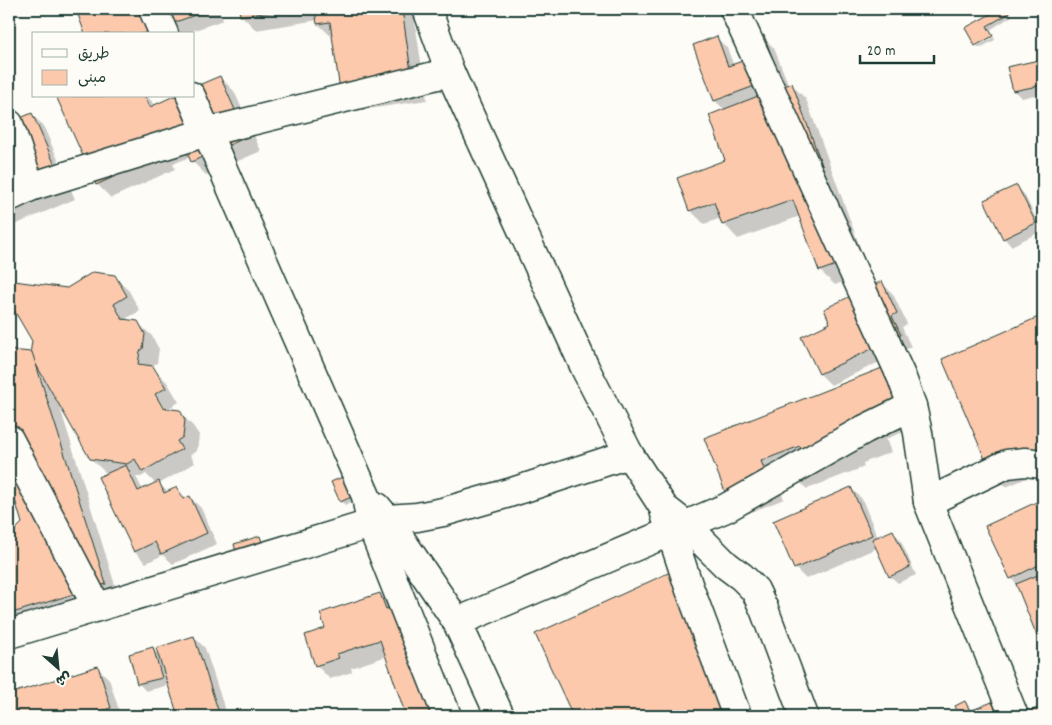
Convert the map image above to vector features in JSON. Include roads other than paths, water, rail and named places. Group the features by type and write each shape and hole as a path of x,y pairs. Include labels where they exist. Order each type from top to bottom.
{"street":[{"path":"153,9 163,32"},
{"path":"427,9 450,72 586,370 629,454 674,522 742,577 754,590 764,609 804,716"},
{"path":"734,9 902,378 912,406 918,433 928,502 1014,716"},
{"path":"9,124 20,192 206,132 450,72"},
{"path":"192,98 379,522 447,716"},
{"path":"457,622 674,522 726,508 865,430 912,406"},
{"path":"9,439 97,607"},
{"path":"9,634 379,522 443,512 509,493 629,454"},
{"path":"928,502 1007,464 1025,462 1043,464"},
{"path":"379,522 457,622 500,716"},
{"path":"674,522 689,587 737,716"}]}
